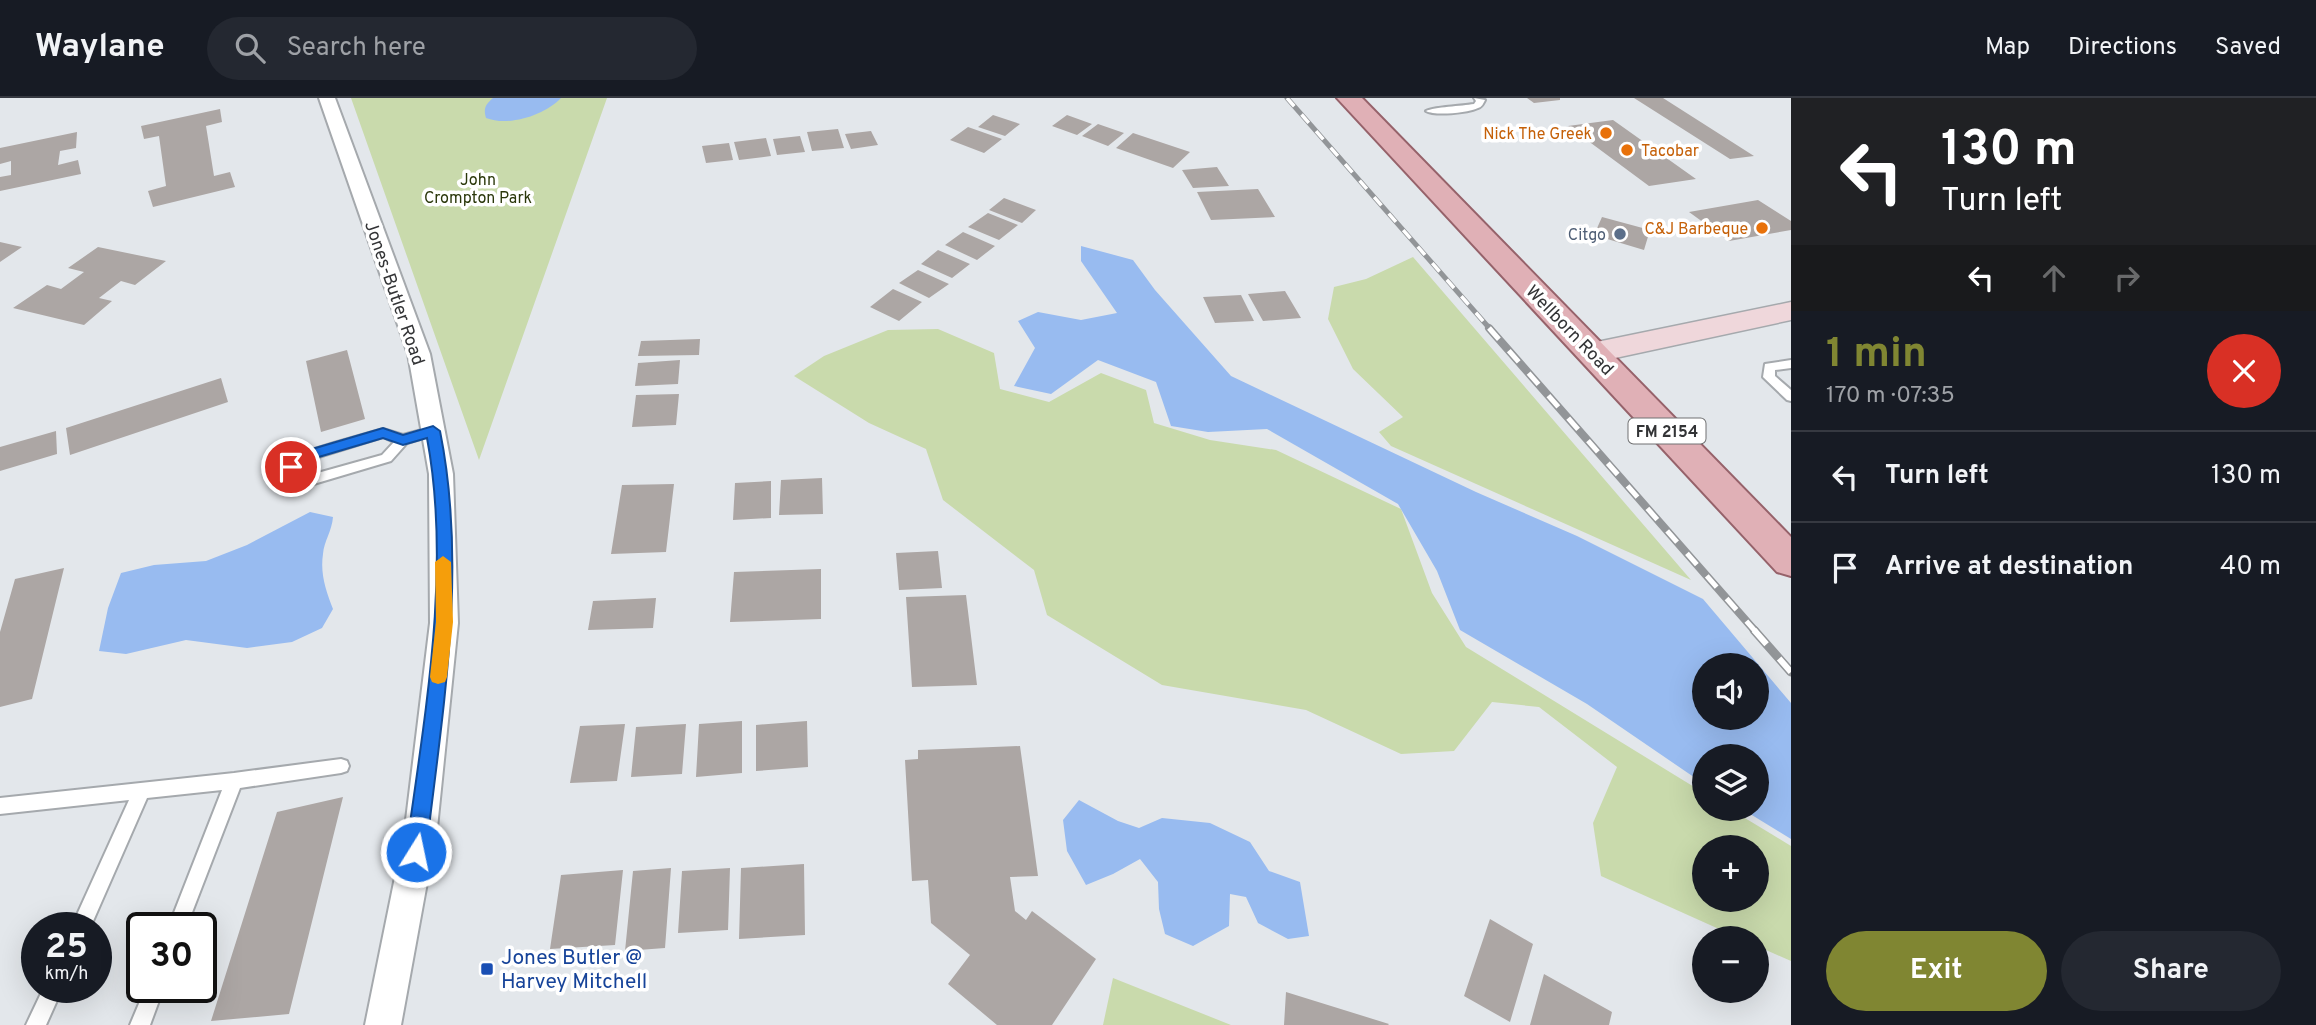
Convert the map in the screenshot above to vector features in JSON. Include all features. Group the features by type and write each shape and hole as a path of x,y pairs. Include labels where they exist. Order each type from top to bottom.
{"main road":[{"name":"Wellborn Road","path":"1349,98 1791,561"},
{"path":"1592,353 1791,311"}],"street":[{"name":"Jones-Butler Road","path":"327,98 419,354 441,474 444,622 421,828 383,1025"}],"lane":[{"path":"1430,110 1448,111 1477,106 1481,100 1478,98"},
{"path":"1791,364 1769,367 1769,377 1791,397"},
{"path":"1769,372 1791,370"},
{"path":"403,440 383,433 338,446 307,456 275,477 307,481 386,458 403,440 433,431"},
{"path":"338,446 343,470"},
{"path":"0,806 234,781 341,766"},
{"path":"183,912 234,781"},
{"path":"87,912 142,790"},
{"path":"36,1025 46,1003"},
{"path":"140,1025 149,1003"}],"green space":[{"name":"John Crompton Park","path":"351,98 607,98 479,460"},
{"path":"1413,257 1691,580 1391,446 1379,432 1403,417 1353,369 1328,319 1334,287 1366,279"},
{"path":"938,329 994,353 1000,389 1049,402 1101,373 1146,390 1154,423 1210,440 1276,450 1401,509 1432,593 1466,647 1692,786 1692,821 1750,821 1791,846 1791,961 1769,951 1769,926 1712,926 1601,876 1593,823 1617,767 1539,707 1492,702 1454,751 1401,754 1306,710 1162,685 1047,615 1034,570 943,500 926,449 869,423 794,376 824,356 888,330"},
{"path":"1113,978 1231,1025 1103,1025"}],"water":[{"path":"493,98 561,98 546,110 526,118 505,121 486,118 486,106"},
{"path":"1081,246 1133,260 1155,290 1231,376 1476,492 1577,536 1703,599 1749,653 1692,653 1692,730 1769,730 1769,677 1791,703 1791,839 1762,821 1769,821 1769,744 1692,744 1692,776 1587,704 1460,630 1437,571 1398,504 1267,429 1208,432 1171,426 1156,382 1098,360 1051,394 1014,386 1035,348 1018,321 1038,312 1081,320 1117,313 1081,261"},
{"path":"310,512 333,517 322,568 333,609 322,628 292,642 247,648 186,640 126,654 99,651 108,608 121,573 154,565 206,561 247,545"},
{"path":"1079,800 1118,821 1139,828 1162,818 1210,823 1250,842 1269,871 1300,882 1309,936 1288,939 1258,923 1246,897 1230,894 1229,926 1193,946 1165,934 1159,909 1158,882 1140,859 1086,885 1067,851 1063,820"}],"building":[{"path":"1527,98 1560,98 1560,100 1534,103"},
{"path":"1634,98 1663,98 1754,156 1730,159"},
{"path":"220,109 222,122 206,126 214,176 230,172 235,187 153,207 148,191 166,186 159,136 144,139 141,126"},
{"path":"993,115 1020,124 1005,136 978,127"},
{"path":"1067,115 1092,124 1077,135 1052,126"},
{"path":"1613,120 1696,179 1649,186 1568,126"},
{"path":"1098,124 1124,133 1108,146 1082,136"},
{"path":"968,127 1002,139 984,153 950,140"},
{"path":"838,129 844,148 812,151 807,132"},
{"path":"871,131 878,145 851,149 845,134"},
{"path":"77,132 76,148 60,151 58,165 78,160 81,174 0,191 0,177 11,175 11,161 0,164 0,148"},
{"path":"1133,133 1190,152 1173,168 1116,148"},
{"path":"800,136 805,152 777,155 773,139"},
{"path":"766,138 771,156 739,160 734,142"},
{"path":"729,143 733,160 706,163 702,146"},
{"path":"1217,167 1229,186 1193,188 1182,170"},
{"path":"1258,189 1275,217 1211,220 1197,192"},
{"path":"1004,198 1036,210 1022,223 989,210"},
{"path":"1758,200 1791,221 1791,230 1729,241 1689,212"},
{"path":"988,213 1018,225 999,240 968,227"},
{"path":"1602,217 1650,230 1644,250 1594,235"},
{"path":"963,232 995,246 977,260 945,245"},
{"path":"0,242 22,247 0,262"},
{"path":"98,247 166,261 135,285 121,281 99,298 112,301 84,325 13,308 47,285 61,289 84,272 68,268"},
{"path":"938,250 970,264 952,278 921,264"},
{"path":"918,270 949,284 929,298 899,283"},
{"path":"893,289 922,302 899,321 870,307"},
{"path":"1285,291 1301,318 1263,321 1248,294"},
{"path":"1241,295 1254,321 1215,323 1203,297"},
{"path":"700,339 699,355 638,356 641,341"},
{"path":"347,350 365,419 321,432 306,361"},
{"path":"680,360 678,384 635,386 638,363"},
{"path":"221,378 228,402 70,455 66,428"},
{"path":"679,394 676,425 632,427 636,395"},
{"path":"56,431 57,454 0,471 0,447"},
{"path":"822,478 823,514 779,515 781,480"},
{"path":"771,481 771,518 733,520 735,483"},
{"path":"674,484 666,552 611,554 622,485"},
{"path":"938,551 942,588 899,590 896,553"},
{"path":"64,568 32,699 0,707 0,632 15,579"},
{"path":"821,569 821,619 730,622 734,572"},
{"path":"966,595 977,685 912,687 906,597"},
{"path":"656,598 653,628 588,630 593,601"},
{"path":"742,721 742,773 696,777 699,724"},
{"path":"807,721 808,767 756,771 756,725"},
{"path":"625,724 617,781 570,783 580,726"},
{"path":"686,724 682,774 631,777 636,727"},
{"path":"1020,746 1038,876 1010,877 1015,911 1026,920 1032,911 1096,959 1052,1025 997,1025 948,984 970,955 931,923 928,880 912,881 905,760 918,759 918,750"},
{"path":"343,797 289,1014 211,1021 217,1003 277,812"},
{"path":"804,864 805,935 739,939 741,868"},
{"path":"671,868 665,948 625,951 633,871"},
{"path":"730,868 728,930 678,933 682,871"},
{"path":"623,870 615,945 550,949 561,875"},
{"path":"1490,919 1533,944 1510,1022 1464,996"},
{"path":"1544,974 1612,1012 1609,1025 1530,1025"},
{"path":"1286,992 1389,1024 1284,1025"}],"railway":[{"path":"1287,98 1491,330"},
{"path":"1489,328 1756,632"},
{"path":"1754,630 1791,672"}],"slow traffic":[{"path":"438,677 444,622 443,562"}],"place":[{"name":"Nick The Greek","path":"1606,133"},
{"name":"Tacobar","path":"1627,150"},
{"name":"C&J Barbeque","path":"1762,228"},
{"name":"Citgo","path":"1620,234"},
{"name":"Jones Butler @ Harvey Mitchell","path":"487,969"}],"route":[{"path":"291,467 307,456 383,433 403,440 433,431 441,474 444,622 416,852"}]}
